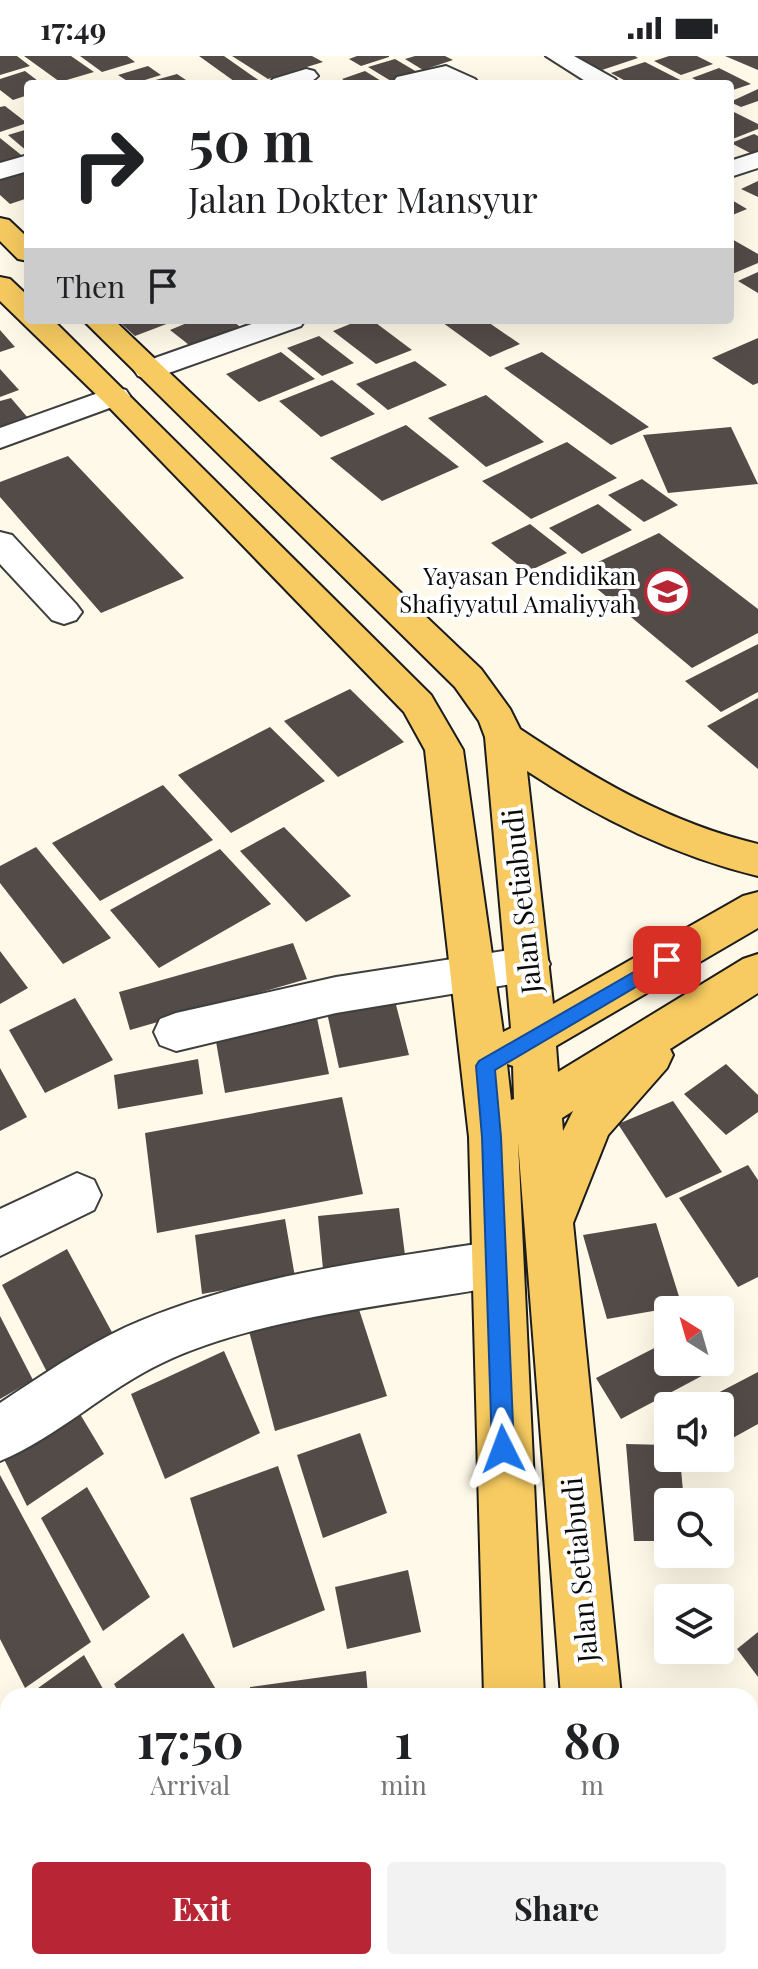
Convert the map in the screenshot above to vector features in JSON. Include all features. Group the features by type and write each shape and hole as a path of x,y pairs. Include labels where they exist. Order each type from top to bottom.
{"main road":[{"path":"0,226 24,249"},
{"path":"0,285 24,308"},
{"name":"Jalan Setiabudi","path":"40,324 418,704 444,750 474,972 492,1137 514,1688"},
{"name":"Jalan Setiabudi","path":"101,324 468,678 497,718 504,737 529,964 538,1109 590,1688"},
{"path":"504,737 631,818 719,852 758,860"},
{"path":"485,1066 758,908"},
{"path":"492,1137 758,971"},
{"path":"548,1225 590,1123 688,1015"}],"street":[{"path":"557,56 600,80"},
{"path":"414,80 444,73 459,80"},
{"path":"294,80 306,76"},
{"path":"0,171 24,164"},
{"path":"149,370 280,324"},
{"path":"0,439 115,396"},
{"path":"0,543 64,612"},
{"path":"176,1032 336,995 529,964"},
{"path":"0,1233 77,1195"},
{"path":"0,1434 120,1356 166,1336 224,1317 295,1300 495,1264"}],"building":[{"path":"0,56 17,56 30,66 0,75"},
{"path":"24,56 71,56 94,72 57,80"},
{"path":"80,56 127,56 135,62 102,72"},
{"path":"199,56 224,56 258,80 232,80"},
{"path":"232,56 312,56 323,62 268,79"},
{"path":"357,56 389,57 361,66 349,59"},
{"path":"445,56 453,60 423,70 405,59"},
{"path":"575,56 635,56 638,58 602,70"},
{"path":"669,56 697,56 713,64 681,75 654,61"},
{"path":"725,56 758,56 758,70"},
{"path":"395,59 417,72 389,80 368,67"},
{"path":"645,62 680,80 624,80 611,73"},
{"path":"148,66 161,75 145,80 126,80 118,75"},
{"path":"719,68 751,84 734,90 734,80 692,78"},
{"path":"25,71 37,80 24,80 24,96 13,100 0,90 0,79"},
{"path":"365,71 380,80 344,80"},
{"path":"177,74 186,80 156,80"},
{"path":"758,89 758,101 741,107 734,104 734,100"},
{"path":"5,106 24,121 24,124 0,132 0,107"},
{"path":"734,112 758,124 758,129 734,138"},
{"path":"24,130 24,149 8,135"},
{"path":"754,134 758,136 758,153 754,155 734,142"},
{"path":"0,138 24,158 0,166"},
{"path":"24,172 24,199 10,204 0,195 0,180"},
{"path":"758,181 758,197 741,189"},
{"path":"734,201 747,209 734,214"},
{"path":"734,240 758,254 758,263 734,273"},
{"path":"758,272 758,293 738,281"},
{"path":"122,324 166,324 135,336"},
{"path":"184,324 236,324 242,328 193,348 170,330"},
{"path":"350,324 377,324 412,350 376,364 333,331"},
{"path":"445,324 491,324 520,344 490,357"},
{"path":"0,330 15,347 0,352"},
{"path":"319,336 354,363 322,376 287,348"},
{"path":"758,338 758,383 753,385 712,358"},
{"path":"281,352 315,379 259,402 226,374"},
{"path":"542,352 649,427 611,445 504,368"},
{"path":"415,361 447,385 388,410 356,384"},
{"path":"0,369 19,390 0,397"},
{"path":"332,380 375,414 321,437 279,401"},
{"path":"486,395 544,442 486,467 428,418"},
{"path":"11,398 28,418 0,428 0,401"},
{"path":"406,425 459,467 382,501 330,458"},
{"path":"731,427 758,484 668,493 643,435"},
{"path":"567,442 617,478 531,519 482,481"},
{"path":"68,456 184,578 101,613 0,497 0,482"},
{"path":"642,479 678,505 644,522 608,495"},
{"path":"598,504 632,530 582,554 549,528"},
{"path":"530,524 567,553 527,572 491,543"},
{"name":"Yayasan Pendidikan Shafiyyatul Amaliyyah","path":"659,533 758,609 758,633 692,668 577,572"},
{"path":"758,644 758,692 721,712 685,681"},
{"path":"350,689 404,742 338,777 284,721"},
{"path":"758,698 758,769 707,726"},
{"path":"270,727 325,781 231,833 178,775"},
{"path":"163,785 213,840 100,901 52,843"},
{"path":"284,827 351,896 306,922 240,851"},
{"path":"36,847 111,938 63,964 0,883 0,866"},
{"path":"220,849 271,904 159,968 110,910"},
{"path":"293,943 307,979 130,1030 119,992"},
{"path":"0,951 28,988 0,1004"},
{"path":"394,997 409,1055 339,1068 326,1008"},
{"path":"75,998 113,1060 45,1093 9,1030"},
{"path":"317,1018 329,1074 225,1093 215,1036"},
{"path":"198,1059 203,1094 118,1109 114,1075"},
{"path":"726,1064 758,1095 758,1112 726,1135 684,1094"},
{"path":"0,1068 27,1117 0,1131"},
{"path":"342,1097 363,1194 157,1233 145,1133"},
{"path":"673,1101 722,1172 666,1198 618,1124"},
{"path":"748,1165 758,1180 758,1277 738,1287 679,1198"},
{"path":"399,1208 407,1271 324,1280 318,1216"},
{"path":"285,1219 295,1277 202,1294 195,1235"},
{"path":"656,1223 679,1296 654,1296 654,1311 607,1319 583,1235"},
{"path":"67,1249 114,1336 48,1374 2,1285"},
{"path":"356,1300 387,1396 275,1431 249,1331"},
{"path":"0,1316 33,1380 0,1399"},
{"path":"654,1348 654,1376 702,1376 672,1392 654,1392 654,1401 621,1419 596,1378"},
{"path":"224,1351 260,1433 165,1479 131,1394"},
{"path":"758,1372 758,1424 734,1437 734,1392 720,1392"},
{"path":"74,1404 104,1454 27,1506 0,1451"},
{"path":"360,1433 387,1513 323,1538 297,1455"},
{"path":"626,1444 654,1445 654,1472 681,1472 683,1488 654,1488 654,1541 634,1541"},
{"path":"278,1466 325,1610 233,1648 190,1498"},
{"path":"0,1475 91,1642 25,1688 0,1639"},
{"path":"87,1487 150,1597 103,1631 41,1518"},
{"path":"408,1570 421,1632 347,1649 335,1587"},
{"path":"758,1632 758,1677 737,1649"},
{"path":"183,1633 215,1688 116,1688 114,1684"},
{"path":"84,1655 103,1688 38,1688"},
{"path":"366,1671 367,1688 250,1688"}],"place":[{"name":"Yayasan Pendidikan Shafiyyatul Amaliyyah","path":"667,591"}],"route":[{"path":"503,1449 492,1137 485,1066 667,960"}]}
